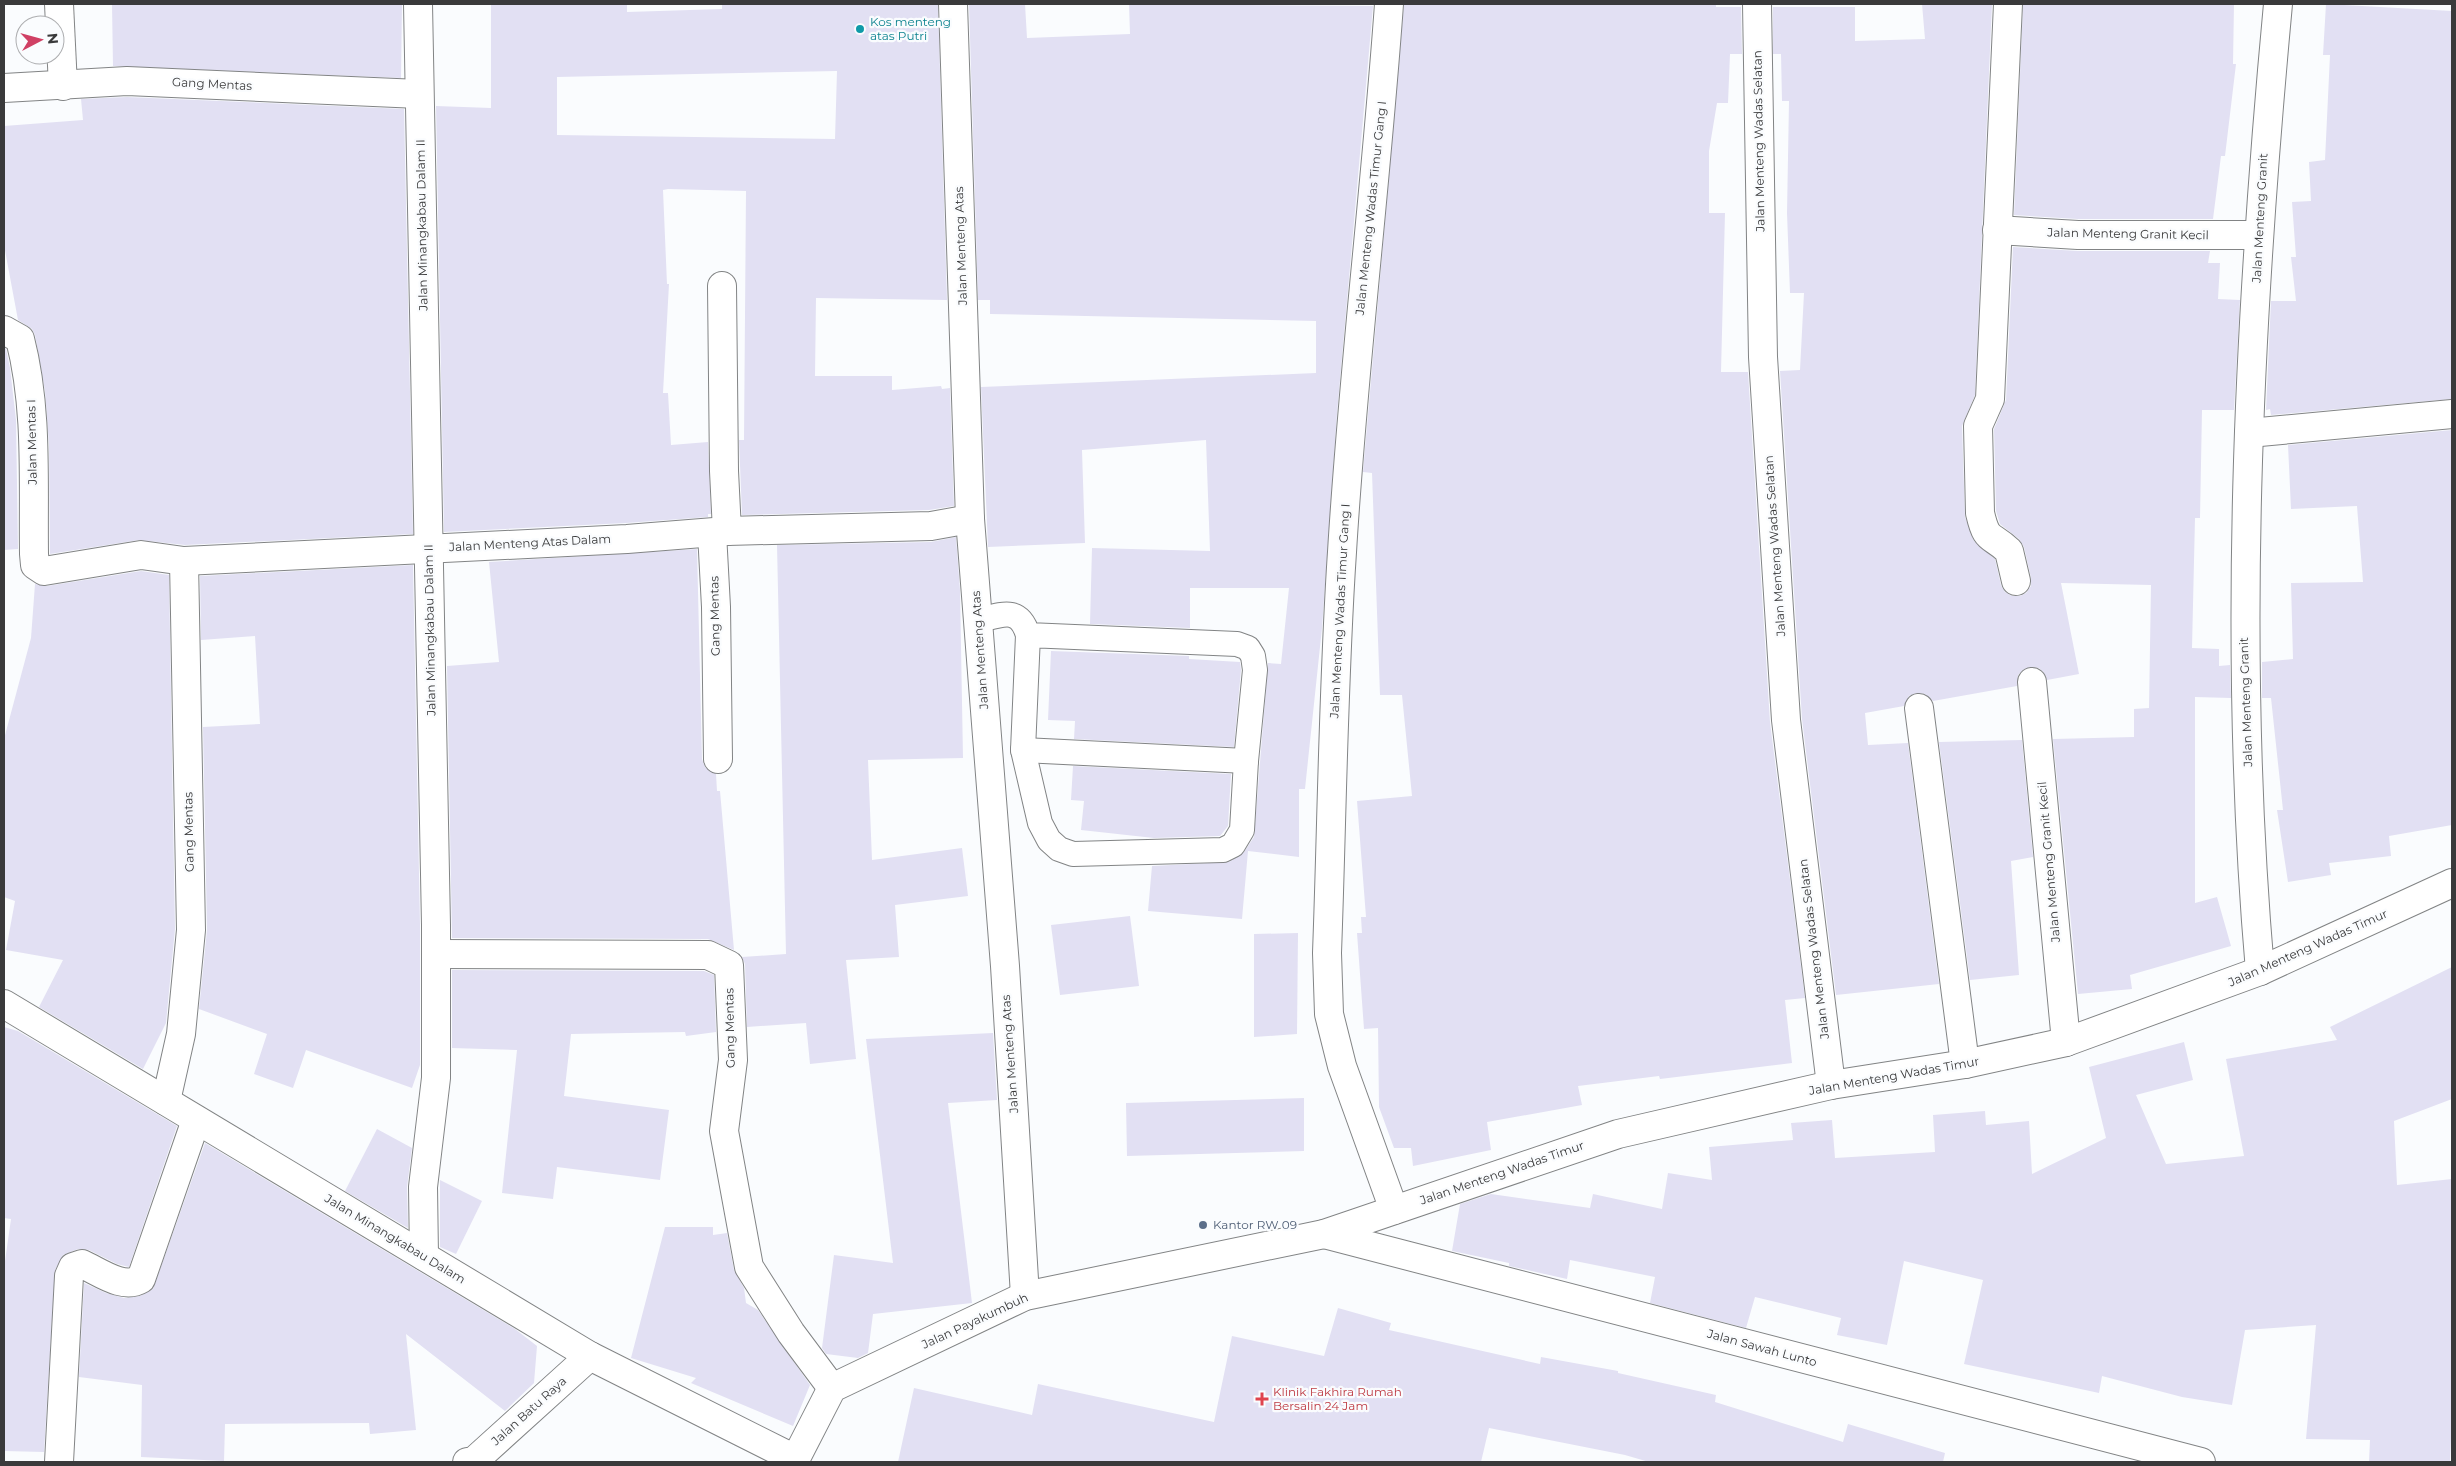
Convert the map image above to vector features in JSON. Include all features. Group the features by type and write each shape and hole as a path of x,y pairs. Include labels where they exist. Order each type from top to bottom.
{"street":[{"path":"59,4 63,86"},
{"name":"Jalan Minangkabau Dalam II","path":"418,4 436,954 436,1078 423,1187 424,1256"},
{"name":"Jalan Menteng Atas","path":"953,4 970,519 1005,966 1025,1296"},
{"name":"Jalan Menteng Wadas Timur Gang I","path":"1389,4 1380,127 1358,339 1342,553 1327,953 1329,1014 1342,1066 1394,1210"},
{"name":"Jalan Menteng Wadas Selatan","path":"1757,4 1763,357 1786,720 1831,1086"},
{"path":"2008,4 1990,399 1978,426 1980,513 1988,537 2009,551 2016,581"},
{"name":"Jalan Menteng Granit","path":"2260,972 2252,885 2244,642 2248,433 2262,165 2278,4"},
{"name":"Gang Mentas","path":"4,88 127,81 419,94"},
{"name":"Jalan Menteng Granit Kecil","path":"1997,230 2078,235 2259,235"},
{"name":"Gang Mentas","path":"718,759 716,607 724,471 722,286"},
{"name":"Jalan Mentas I","path":"4,330 20,339 33,407 35,565"},
{"path":"2248,433 2452,414"},
{"name":"Jalan Menteng Atas Dalam","path":"35,565 44,571 141,554 184,561 720,532 931,526 970,519"},
{"name":"Gang Mentas","path":"166,1101 181,1034 191,930 184,561"},
{"name":"Jalan Menteng Granit Kecil","path":"2032,682 2066,1042"},
{"path":"1919,708 1965,1064"},
{"name":"Jalan Menteng Wadas Timur","path":"1324,1234 1618,1134 1831,1086 1965,1064 2066,1042 2260,972 2452,882"},
{"name":"Gang Mentas","path":"436,954 708,955 728,965 733,1060 724,1131 749,1266 791,1333 832,1388"},
{"name":"Jalan Minangkabau Dalam","path":"4,1004 590,1356 794,1461"},
{"path":"59,1462 69,1276 73,1266 82,1264 124,1283 133,1284 142,1279 196,1120"},
{"name":"Jalan Payakumbuh","path":"832,1388 1025,1296 1324,1234"},
{"name":"Jalan Sawah Lunto","path":"1324,1234 2201,1462"},
{"name":"Jalan Batu Raya","path":"472,1462 590,1356"},
{"path":"794,1461 832,1388"}],"lane":[{"path":"977,621 1010,614 1019,617 1024,622 1028,635 1023,750 1040,823 1049,840 1059,849 1073,854 1223,850 1233,846 1242,830 1246,761 1255,670 1253,656 1248,648 1237,644 1028,635"},
{"path":"1023,750 1246,761"}],"building":[{"path":"112,4 402,4 401,78 113,66"},
{"path":"491,4 627,4 627,12 722,9 722,4 938,4 947,300 816,298 815,376 892,376 892,390 941,386 942,389 950,388 954,506 929,510 742,515 739,440 744,440 746,191 668,189 663,190 667,284 669,284 663,393 668,393 671,445 708,442 711,514 708,514 708,517 626,523 444,532 436,106 491,108","holes":["837,71 835,139 557,135 557,77"]},
{"path":"969,4 1025,4 1027,38 1130,34 1129,4 1373,6 1337,414 1322,628 1305,789 1299,789 1299,857 1248,851 1242,919 1148,911 1152,866 1229,862 1244,852 1254,837 1268,663 1281,664 1289,588 1190,588 1190,628 1090,624 1092,548 1210,551 1206,440 1082,450 1085,543 988,547 981,387 1316,373 1316,321 990,314 990,300 978,300"},
{"path":"1404,4 1716,4 1716,7 1741,7 1742,54 1730,54 1728,103 1717,103 1709,151 1709,213 1725,213 1721,372 1748,372 1770,722 1805,998 1785,1000 1792,1063 1660,1079 1659,1076 1578,1086 1582,1105 1487,1122 1491,1150 1413,1166 1411,1148 1394,1148 1379,1107 1378,1028 1364,1029 1357,933 1362,933 1361,917 1366,917 1357,801 1412,796 1402,695 1380,695 1372,473 1363,472"},
{"path":"1922,4 1992,4 1975,395 1962,426 1965,517 1974,541 1995,559 2001,585 2005,592 2012,596 2020,596 2026,593 2031,586 2024,547 2019,539 2000,524 1996,511 1994,429 2006,400 2013,247 2078,251 2210,251 2208,263 2220,263 2218,299 2240,300 2234,410 2202,410 2200,518 2195,518 2192,648 2219,649 2219,666 2230,665 2231,698 2195,697 2195,903 2217,897 2231,946 2130,975 2132,989 2078,994 2053,739 2134,737 2134,709 2149,708 2151,585 2061,583 2079,674 2047,680 2039,668 2030,667 2018,675 2017,686 1933,701 1925,694 1917,693 1909,696 1904,706 1865,713 1868,745 1908,743 1939,984 1836,995 1802,719 1780,371 1800,370 1804,293 1790,293 1787,213 1789,101 1782,101 1781,54 1773,54 1773,7 1855,7 1855,41 1925,39"},
{"path":"2023,4 2234,4 2233,64 2236,64 2225,156 2221,156 2213,219 2078,219 2014,215"},
{"path":"2326,4 2452,11 2452,399 2271,415 2270,409 2266,410 2271,301 2296,301 2291,257 2296,257 2292,202 2311,201 2309,162 2325,160 2330,55 2323,55"},
{"path":"127,97 404,109 413,534 185,545 139,540 50,554 49,445 45,391 35,335 32,329 18,320 4,245 4,126 83,120 81,99"},
{"path":"4,348 6,349 10,368 16,420 18,549 4,550"},
{"path":"2452,430 2452,825 2389,836 2391,856 2329,863 2331,875 2288,882 2277,810 2283,810 2271,698 2262,698 2262,662 2293,659 2291,583 2363,582 2357,506 2291,509 2288,445"},
{"path":"956,537 960,590 963,758 868,760 872,860 962,848 968,896 895,905 899,957 846,960 856,1059 810,1064 806,1023 747,1027 745,964 742,957 786,954 777,545 931,542"},
{"path":"697,549 702,759 705,767 716,774 717,791 720,791 734,950 708,939 452,938 447,666 499,662 489,562"},
{"path":"413,565 420,925 420,1065 412,1088 306,1050 293,1088 254,1074 267,1034 199,1009 207,930 203,727 260,724 255,636 201,640 200,576"},
{"path":"141,571 169,575 175,929 166,1023 143,1069 39,1007 63,960 6,950 15,901 4,897 4,739 31,638 35,584 47,586"},
{"path":"1051,651 1189,656 1189,659 1240,662 1241,670 1234,747 1074,739 1075,721 1048,720"},
{"path":"2022,740 2033,857 2011,861 2019,975 1970,980 1939,742"},
{"path":"1073,766 1231,774 1228,826 1220,836 1154,838 1081,830 1084,801 1071,800"},
{"path":"1130,916 1139,986 1060,995 1051,925"},
{"path":"1298,933 1297,1034 1254,1037 1254,934"},
{"path":"2452,967 2452,1099 2394,1121 2397,1185 2452,1179 2452,1414 2450,1462 2369,1462 2370,1440 2306,1439 2316,1325 2245,1330 2232,1405 2182,1397 2102,1376 2099,1393 1964,1364 1983,1280 1904,1261 1887,1345 1837,1335 1841,1318 1755,1297 1746,1328 1650,1303 1655,1277 1570,1260 1567,1279 1509,1266 1509,1263 1452,1251 1460,1204 1491,1194 1590,1208 1593,1194 1662,1209 1668,1173 1712,1180 1709,1147 1793,1140 1791,1123 1832,1120 1835,1158 1935,1152 1933,1115 1985,1111 1986,1125 2029,1121 2032,1174 2106,1138 2089,1067 2184,1042 2193,1080 2136,1095 2166,1164 2244,1156 2226,1059 2337,1040 2330,1027"},
{"path":"452,970 704,971 714,975 716,1032 686,1036 685,1032 571,1034 564,1096 669,1110 660,1180 557,1167 553,1199 502,1193 517,1050 452,1048"},
{"path":"4,1027 18,1031 177,1126 129,1267 117,1264 89,1250 78,1249 63,1255 55,1270 44,1452 4,1451 4,1268 11,1219 4,1218"},
{"path":"993,1033 997,1100 948,1103 972,1303 873,1314 868,1353 858,1358 826,1354 822,1348 834,1255 893,1263 866,1039"},
{"path":"1304,1098 1304,1151 1127,1156 1126,1103"},
{"path":"377,1129 412,1148 407,1187 408,1228 345,1191"},
{"path":"205,1143 515,1329 537,1346 534,1383 505,1411 406,1334 416,1430 370,1434 369,1423 225,1424 224,1461 141,1457 142,1385 79,1377 84,1283 106,1293 124,1298 140,1296 153,1289"},
{"path":"440,1180 482,1201 456,1254 440,1247"},
{"path":"665,1227 713,1227 713,1235 727,1233 734,1270 744,1288 746,1303 758,1310 810,1385 793,1426 691,1383 696,1378 631,1358"},
{"path":"1338,1308 1391,1323 1389,1330 1540,1364 1541,1357 1618,1371 1618,1373 1716,1395 1715,1402 1843,1442 1848,1424 1945,1453 1943,1462 1649,1462 1625,1455 1489,1428 1481,1462 898,1462 914,1388 1032,1415 1038,1384 1214,1422 1232,1336 1324,1356"}],"place":[{"name":"Kos menteng atas Putri","path":"860,29"},
{"name":"Kantor RW 09","path":"1203,1225"},
{"name":"Klinik Fakhira Rumah Bersalin 24 Jam","path":"1262,1399"}]}
